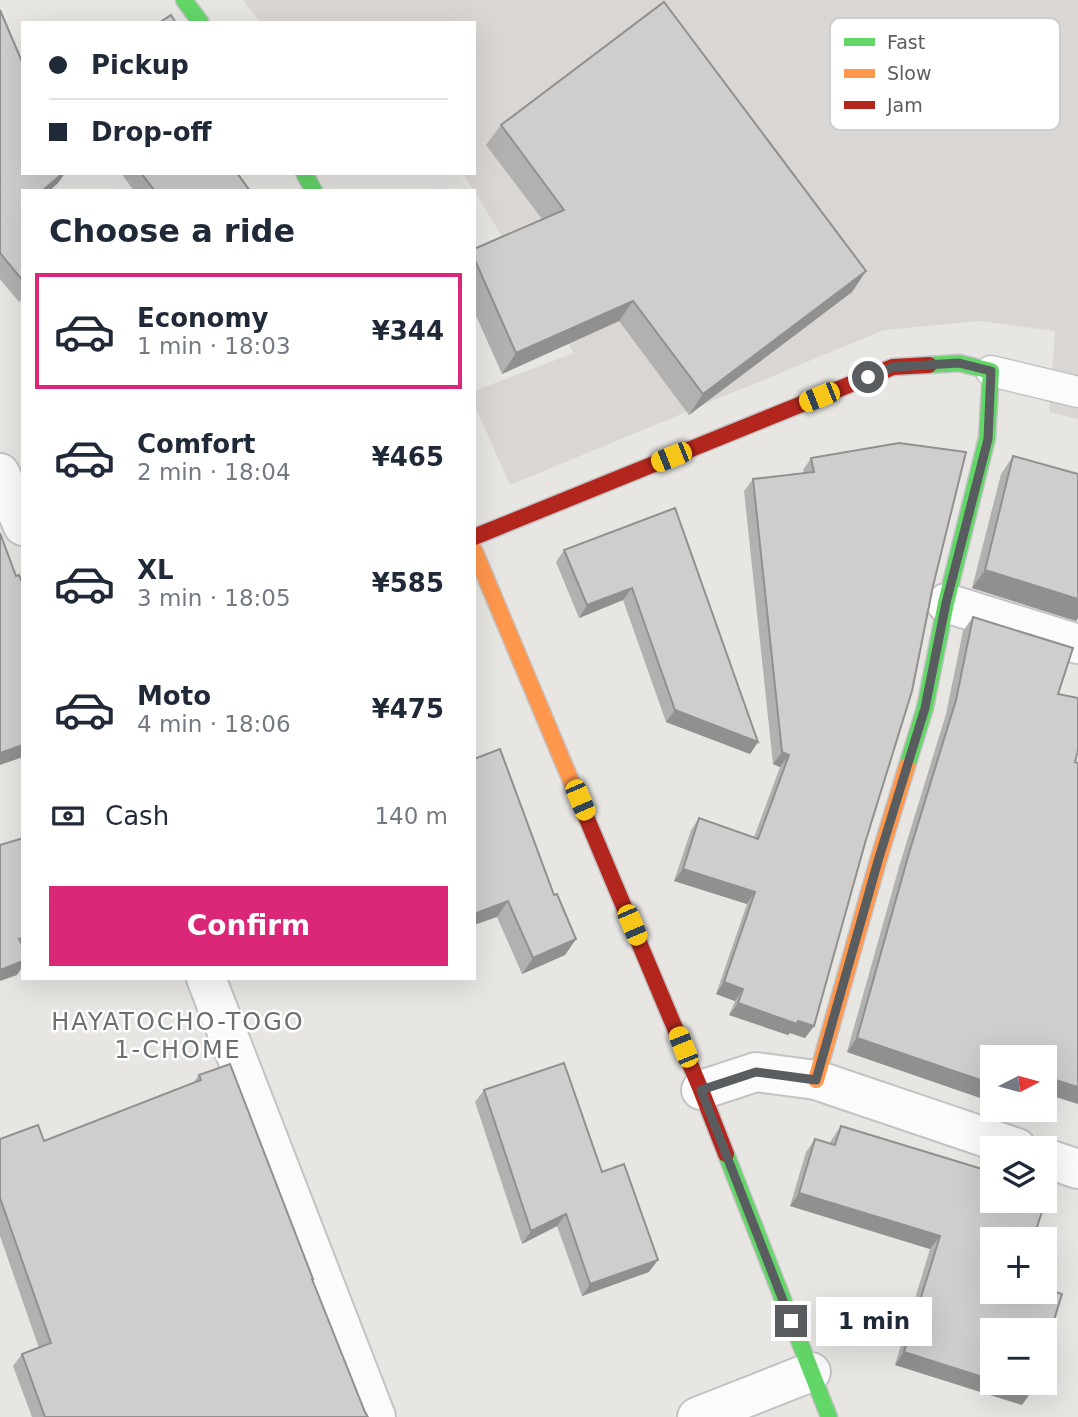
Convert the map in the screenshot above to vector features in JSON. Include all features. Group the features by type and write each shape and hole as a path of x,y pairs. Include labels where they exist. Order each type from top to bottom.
{"street":[{"path":"184,0 200,21"},
{"path":"476,536 893,367 959,363 991,371 988,439 946,603 925,708 816,1080"},
{"path":"0,473 21,521"},
{"path":"476,555 701,1090 829,1417"},
{"path":"946,603 1078,644"},
{"path":"207,980 376,1417"},
{"path":"701,1090 756,1072 816,1080 982,1136"},
{"path":"1057,1162 1078,1169"},
{"path":"697,1417 811,1372"}],"lane":[{"path":"991,371 1078,392"}],"shaded area":[{"path":"243,0 1078,0 1078,419 1049,412 1055,331 979,321 884,330 510,485 476,408 476,390 574,353 476,194 476,189 473,189 464,175 476,175 476,21 259,21"}],"building":[{"path":"664,2 866,271 703,394 633,301 516,353 476,263 476,248 564,210 501,125"},
{"path":"0,10 21,59 21,175 61,175 44,189 21,189 21,279 0,253"},
{"path":"171,15 175,21 162,21"},
{"path":"143,175 238,175 249,189 153,189"},
{"path":"899,443 966,452 933,586 912,691 865,843 814,1026 798,1021 797,1024 738,1003 743,989 724,982 755,892 683,869 699,818 758,839 789,755 782,752 753,479 814,472 811,458"},
{"path":"1013,456 1078,474 1078,599 985,570"},
{"path":"675,508 758,742 675,710 632,588 587,605 564,550"},
{"path":"0,533 16,576 19,575 21,580 21,746 0,753"},
{"path":"973,617 1073,648 1058,694 1078,698 1078,750 1075,762 1078,763 1078,1087 1057,1080 1057,1045 980,1045 980,1080 857,1038 956,700"},
{"path":"500,749 554,895 557,894 576,939 533,958 508,901 476,913 476,758"},
{"path":"21,839 21,962 0,970 0,845"},
{"path":"564,1063 602,1172 624,1164 658,1260 590,1284 566,1214 531,1231 484,1090"},
{"path":"230,1064 368,1417 45,1417 22,1354 51,1343 0,1198 0,1139 38,1125 44,1141 201,1080 199,1075"},
{"path":"841,1126 980,1168 980,1213 1041,1213 1037,1227 980,1227 980,1304 1057,1304 1057,1292 1062,1294 1055,1318 980,1318 980,1376 904,1352 940,1236 799,1193 815,1139 835,1145"}],"traffic: fast":[{"path":"184,0 200,21"},
{"path":"305,175 313,189"},
{"path":"907,766 925,708 946,603 987,438 991,371 959,363 929,365"},
{"path":"726,1154 829,1417"}],"traffic: slow":[{"path":"476,555 579,800"},
{"path":"816,1080 907,766"}],"traffic: jam":[{"path":"476,536 893,367 929,365"},
{"path":"579,800 726,1154"}],"district":[{"name":"HAYATOCHO-TOGO 1-CHOME","path":"178,1036"}],"route":[{"path":"791,1321 701,1090 756,1072 816,1080 925,708 946,603 988,439 991,371 959,363 893,367 868,377"}]}
